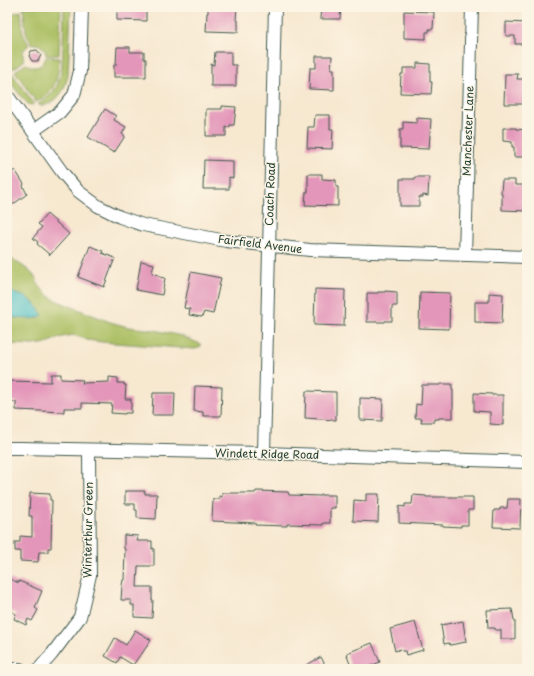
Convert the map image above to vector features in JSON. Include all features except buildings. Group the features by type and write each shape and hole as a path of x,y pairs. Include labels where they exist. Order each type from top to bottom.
{"street":[{"path":"33,131 60,112 74,95 80,71 82,7"},
{"name":"Coach Road","path":"264,453 275,7"},
{"name":"Manchester Lane","path":"465,255 472,7"},
{"name":"Fairfield Avenue","path":"7,94 62,172 78,191 98,206 120,217 143,225 226,241 310,250 527,257"},
{"name":"Windett Ridge Road","path":"7,448 264,453 527,462"},
{"name":"Winterthur Green","path":"38,669 52,654 80,617 90,575 89,450"},
{"path":"8,669 20,669"}],"green space":[{"path":"23,7 61,7 59,55 46,55 41,46 32,44 26,32"},
{"path":"64,7 71,7 68,76 59,96 51,103 40,106 38,104 52,93 60,79"},
{"path":"21,11 23,34 29,45 26,47 23,54 24,61 13,69 7,61 7,38 11,30 11,14"},
{"path":"46,57 59,58 57,78 48,94 36,102 15,71 26,64 32,67 38,66"},
{"path":"7,66 34,104 28,104 7,78"},
{"path":"7,256 29,271 36,278 43,290 55,300 110,322 128,327 154,330 182,336 200,344 201,346 194,349 102,342 87,340 72,335 58,338 47,343 33,345 7,344 7,316 17,318 39,318 11,292 7,291"}],"water":[{"path":"7,291 26,297 35,304 43,315 30,319 7,316"}]}
